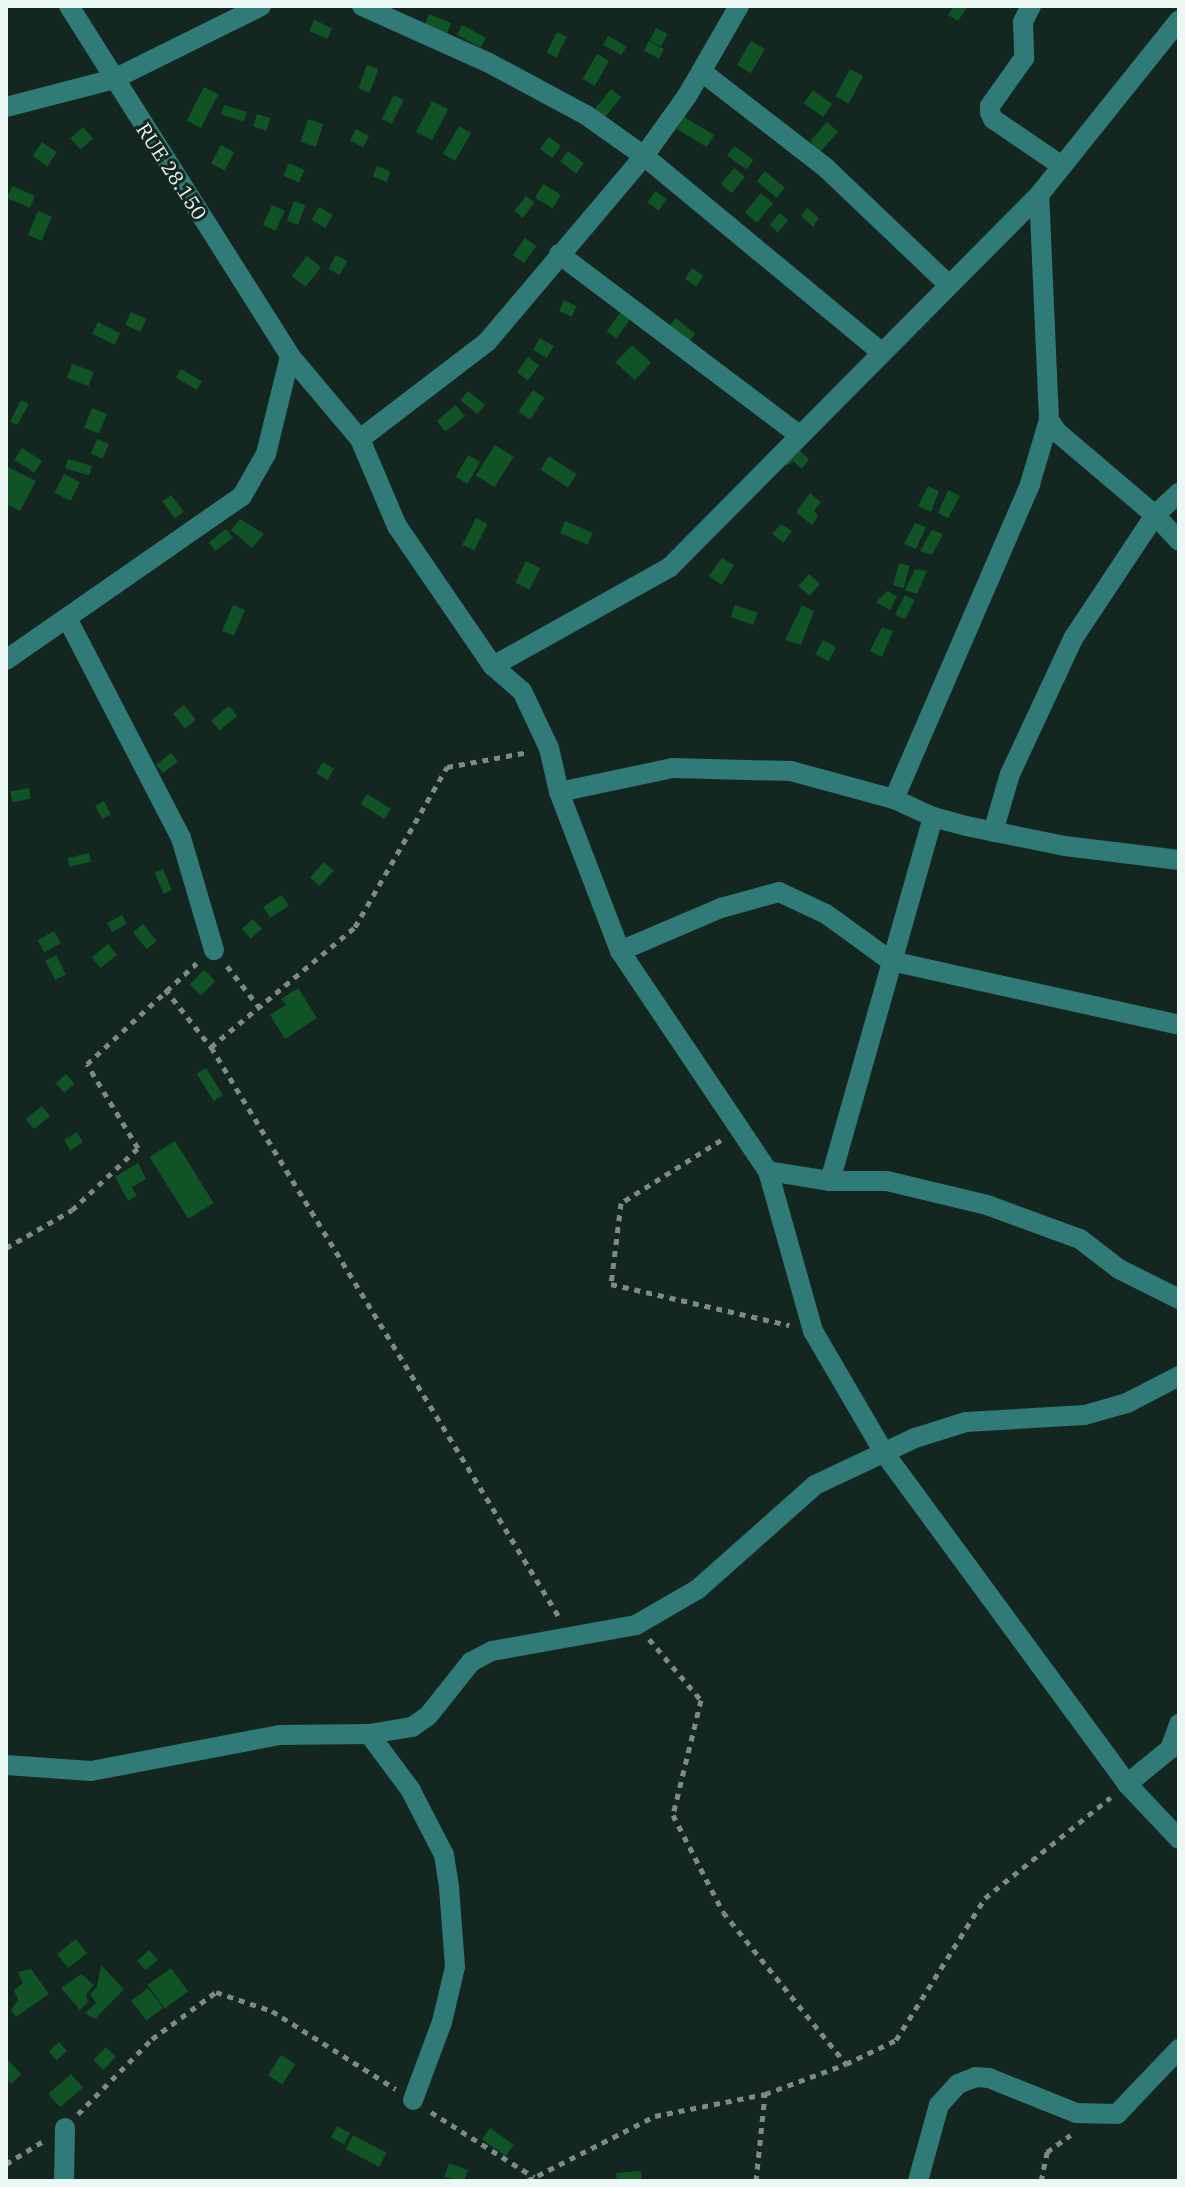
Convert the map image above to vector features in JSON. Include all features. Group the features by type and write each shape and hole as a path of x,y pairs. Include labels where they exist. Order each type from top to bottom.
{"street":[{"name":"RUE 28.150","path":"69,6 290,356 360,439 397,526 493,666 522,691 549,748 559,792 620,951 768,1171 813,1331 885,1454 1127,1784 1179,1839"},
{"path":"6,107 114,79 261,6"},
{"path":"362,6 489,63 586,115 644,156 881,352"},
{"path":"360,439 487,342 644,156 702,72 739,6"},
{"path":"1031,6 1023,22 1024,58 990,106 990,112 993,119 1062,166"},
{"path":"493,666 670,567 798,434 1039,195 1178,25"},
{"path":"702,72 826,168 949,285"},
{"path":"894,799 1030,484 1049,420 1039,195"},
{"path":"559,254 798,434"},
{"path":"6,660 68,620 242,496 266,454 290,356"},
{"path":"1049,420 1057,432 1155,515 1179,541"},
{"path":"993,832 1010,774 1074,637 1155,515 1179,493"},
{"path":"68,620 181,838 214,950"},
{"path":"559,792 673,768 791,771 894,799 933,817 993,832 1065,846 1179,860"},
{"path":"830,1181 933,817"},
{"path":"620,951 721,908 779,892 826,914 891,961 1179,1025"},
{"path":"768,1171 830,1181 887,1181 987,1205 1080,1239 1119,1269 1179,1299"},
{"path":"6,1765 91,1771 279,1735 369,1734 412,1727 428,1716 471,1662 492,1651 636,1625 698,1589 815,1485 915,1438 966,1422 1085,1415 1127,1403 1179,1376"},
{"path":"1127,1784 1170,1749 1179,1724"},
{"path":"369,1734 410,1789 444,1855 449,1887 455,1967 442,2022 413,2100"},
{"path":"918,2181 939,2105 958,2084 976,2077 989,2078 1076,2113 1117,2114 1179,2049"},
{"path":"64,2181 65,2128"}],"path":[{"path":"211,1047 355,927 447,767 549,748"},
{"path":"6,1248 72,1210 138,1148 87,1064 165,989 214,950 259,1007"},
{"path":"165,989 211,1047 572,1638"},
{"path":"739,1129 621,1203 611,1284 813,1331"},
{"path":"636,1625 701,1700 673,1815 723,1912 846,2064"},
{"path":"527,2181 655,2116 765,2094 846,2064 896,2040 985,1898 1127,1784"},
{"path":"6,2164 65,2128 152,2039 216,1992 272,2011 535,2178"},
{"path":"756,2181 765,2094"},
{"path":"1041,2181 1047,2152 1100,2113"}],"building":[{"path":"954,6 968,6 958,21 948,15"},
{"path":"429,14 451,23 446,35 424,26"},
{"path":"314,20 332,28 327,39 309,31"},
{"path":"462,25 486,38 481,47 457,35"},
{"path":"656,28 668,34 661,46 650,40"},
{"path":"557,32 567,37 556,57 547,52"},
{"path":"608,36 626,46 622,55 603,45"},
{"path":"649,41 664,49 659,59 644,51"},
{"path":"751,41 765,49 751,73 737,65"},
{"path":"597,54 609,61 595,86 582,79"},
{"path":"367,65 378,69 370,93 358,88"},
{"path":"850,69 863,76 849,103 835,96"},
{"path":"204,87 218,94 201,128 187,121"},
{"path":"611,89 621,97 605,117 595,109"},
{"path":"813,90 832,104 823,117 804,103"},
{"path":"394,95 404,100 392,124 382,119"},
{"path":"432,101 448,109 432,140 416,132"},
{"path":"224,105 247,112 244,122 221,115"},
{"path":"257,114 270,118 267,131 253,126"},
{"path":"684,117 714,135 707,147 677,129"},
{"path":"308,119 323,124 316,147 301,142"},
{"path":"827,122 838,132 821,151 810,141"},
{"path":"459,126 471,133 455,161 443,154"},
{"path":"83,127 93,138 80,150 70,138"},
{"path":"356,129 369,136 363,148 350,140"},
{"path":"549,137 561,146 552,158 540,149"},
{"path":"42,142 57,152 47,166 32,156"},
{"path":"221,145 234,152 224,171 211,164"},
{"path":"734,146 754,160 747,170 727,156"},
{"path":"568,151 584,163 576,173 560,161"},
{"path":"289,163 305,170 299,183 283,176"},
{"path":"377,166 391,172 387,182 373,176"},
{"path":"734,168 745,177 732,193 721,184"},
{"path":"765,171 785,188 777,198 757,181"},
{"path":"543,184 561,195 553,209 535,198"},
{"path":"12,186 35,196 30,208 7,198"},
{"path":"655,191 667,199 659,210 647,203"},
{"path":"761,193 773,203 757,222 745,212"},
{"path":"526,196 535,203 523,218 514,211"},
{"path":"294,201 305,205 298,225 287,221"},
{"path":"272,205 285,211 275,231 263,225"},
{"path":"319,207 333,215 325,228 312,220"},
{"path":"807,208 819,218 813,227 801,216"},
{"path":"38,211 52,217 42,241 28,235"},
{"path":"780,213 788,220 778,232 770,225"},
{"path":"525,238 536,246 524,263 513,255"},
{"path":"336,255 347,261 340,275 328,269"},
{"path":"307,256 321,267 306,287 292,276"},
{"path":"692,268 704,276 696,287 685,279"},
{"path":"564,300 577,306 572,317 559,311"},
{"path":"621,311 631,318 616,338 607,331"},
{"path":"131,312 146,319 140,332 125,325"},
{"path":"676,318 695,334 688,342 669,326"},
{"path":"98,322 120,333 114,345 92,334"},
{"path":"540,338 554,346 547,358 533,350"},
{"path":"632,345 651,363 635,380 616,363"},
{"path":"528,357 539,365 528,381 517,372"},
{"path":"72,364 94,372 88,386 67,378"},
{"path":"181,369 202,381 197,390 176,378"},
{"path":"533,390 545,398 530,419 518,412"},
{"path":"468,391 485,405 478,414 460,400"},
{"path":"21,400 29,404 17,425 10,422"},
{"path":"456,405 465,416 445,432 437,421"},
{"path":"92,408 107,414 99,433 84,427"},
{"path":"97,439 109,444 103,459 91,454"},
{"path":"495,445 514,457 495,487 476,476"},
{"path":"795,447 809,459 802,469 793,461 787,466 780,462"},
{"path":"22,448 42,461 35,473 14,460"},
{"path":"468,455 480,462 468,484 456,477"},
{"path":"549,456 577,474 568,487 540,469"},
{"path":"68,459 92,466 89,476 65,469"},
{"path":"8,467 36,481 20,511 6,504"},
{"path":"64,474 80,482 71,501 54,493"},
{"path":"928,486 939,491 931,512 918,506"},
{"path":"948,490 960,496 948,518 938,513"},
{"path":"810,493 821,502 814,511 818,516 812,525 796,512"},
{"path":"171,495 184,512 175,518 162,502"},
{"path":"476,518 488,524 474,551 462,545"},
{"path":"240,519 264,534 252,548 231,530"},
{"path":"565,521 593,533 588,545 560,533"},
{"path":"915,523 926,527 916,549 904,544"},
{"path":"781,524 792,531 783,543 772,534"},
{"path":"226,529 233,538 215,551 209,543"},
{"path":"932,530 943,534 932,555 920,551"},
{"path":"722,558 734,565 722,585 709,576"},
{"path":"526,561 540,568 529,590 515,582"},
{"path":"899,563 910,566 904,588 893,585"},
{"path":"915,569 927,571 917,594 905,590"},
{"path":"809,574 820,584 809,596 798,586"},
{"path":"887,591 897,596 890,610 876,602"},
{"path":"905,595 915,600 905,620 895,615"},
{"path":"233,605 245,610 234,636 222,631"},
{"path":"735,605 758,613 753,625 731,617"},
{"path":"802,605 814,611 801,645 785,640"},
{"path":"882,627 893,631 882,657 870,651"},
{"path":"823,640 836,647 829,661 815,654"},
{"path":"184,705 196,720 185,729 173,714"},
{"path":"229,706 237,716 219,731 211,720"},
{"path":"171,753 178,762 163,773 156,765"},
{"path":"323,762 334,769 327,780 316,773"},
{"path":"29,788 31,799 12,802 10,791"},
{"path":"367,794 391,809 384,819 361,804"},
{"path":"104,801 111,814 102,819 95,806"},
{"path":"89,853 91,862 70,867 68,858"},
{"path":"324,862 334,871 320,886 310,878"},
{"path":"163,869 172,890 164,894 155,873"},
{"path":"282,895 289,906 270,918 263,907"},
{"path":"122,915 127,924 112,932 107,923"},
{"path":"253,919 262,929 251,939 242,929"},
{"path":"143,924 157,941 147,949 133,932"},
{"path":"54,931 61,943 45,953 38,940"},
{"path":"108,944 117,955 100,968 92,957"},
{"path":"56,955 66,975 55,980 45,960"},
{"path":"204,970 215,981 201,995 190,984"},
{"path":"298,988 317,1018 285,1039 270,1015 286,1005 281,999"},
{"path":"206,1068 223,1095 214,1101 197,1074"},
{"path":"66,1074 75,1084 64,1093 56,1083"},
{"path":"42,1106 50,1116 34,1129 26,1119"},
{"path":"77,1132 83,1142 70,1150 64,1140"},
{"path":"175,1141 214,1203 188,1219 150,1157"},
{"path":"138,1163 146,1179 132,1187 137,1196 128,1201 115,1177"},
{"path":"76,1939 87,1953 68,1968 57,1954"},
{"path":"149,1950 158,1960 146,1970 137,1961"},
{"path":"101,1965 124,1989 95,2019 85,2013 96,2003 90,1994 97,1987"},
{"path":"171,1968 188,1991 165,2009 148,1985"},
{"path":"31,1969 49,1994 16,2017 11,2010 18,2000 14,1990 23,1983 18,1972"},
{"path":"81,1974 94,1985 86,1994 88,2002 80,2010 61,1988"},
{"path":"148,1988 163,2008 146,2021 131,2001"},
{"path":"59,2042 67,2051 57,2060 49,2051"},
{"path":"106,2047 116,2057 103,2070 93,2060"},
{"path":"281,2055 295,2064 282,2084 268,2075"},
{"path":"6,2058 21,2074 11,2084 6,2078"},
{"path":"71,2074 83,2088 60,2107 48,2094"},
{"path":"337,2126 350,2133 344,2145 331,2137"},
{"path":"490,2128 514,2145 506,2156 482,2139"},
{"path":"353,2135 387,2153 379,2167 345,2149"},
{"path":"449,2163 468,2170 464,2181 444,2177"},
{"path":"641,2171 642,2181 617,2181 616,2173"}]}
